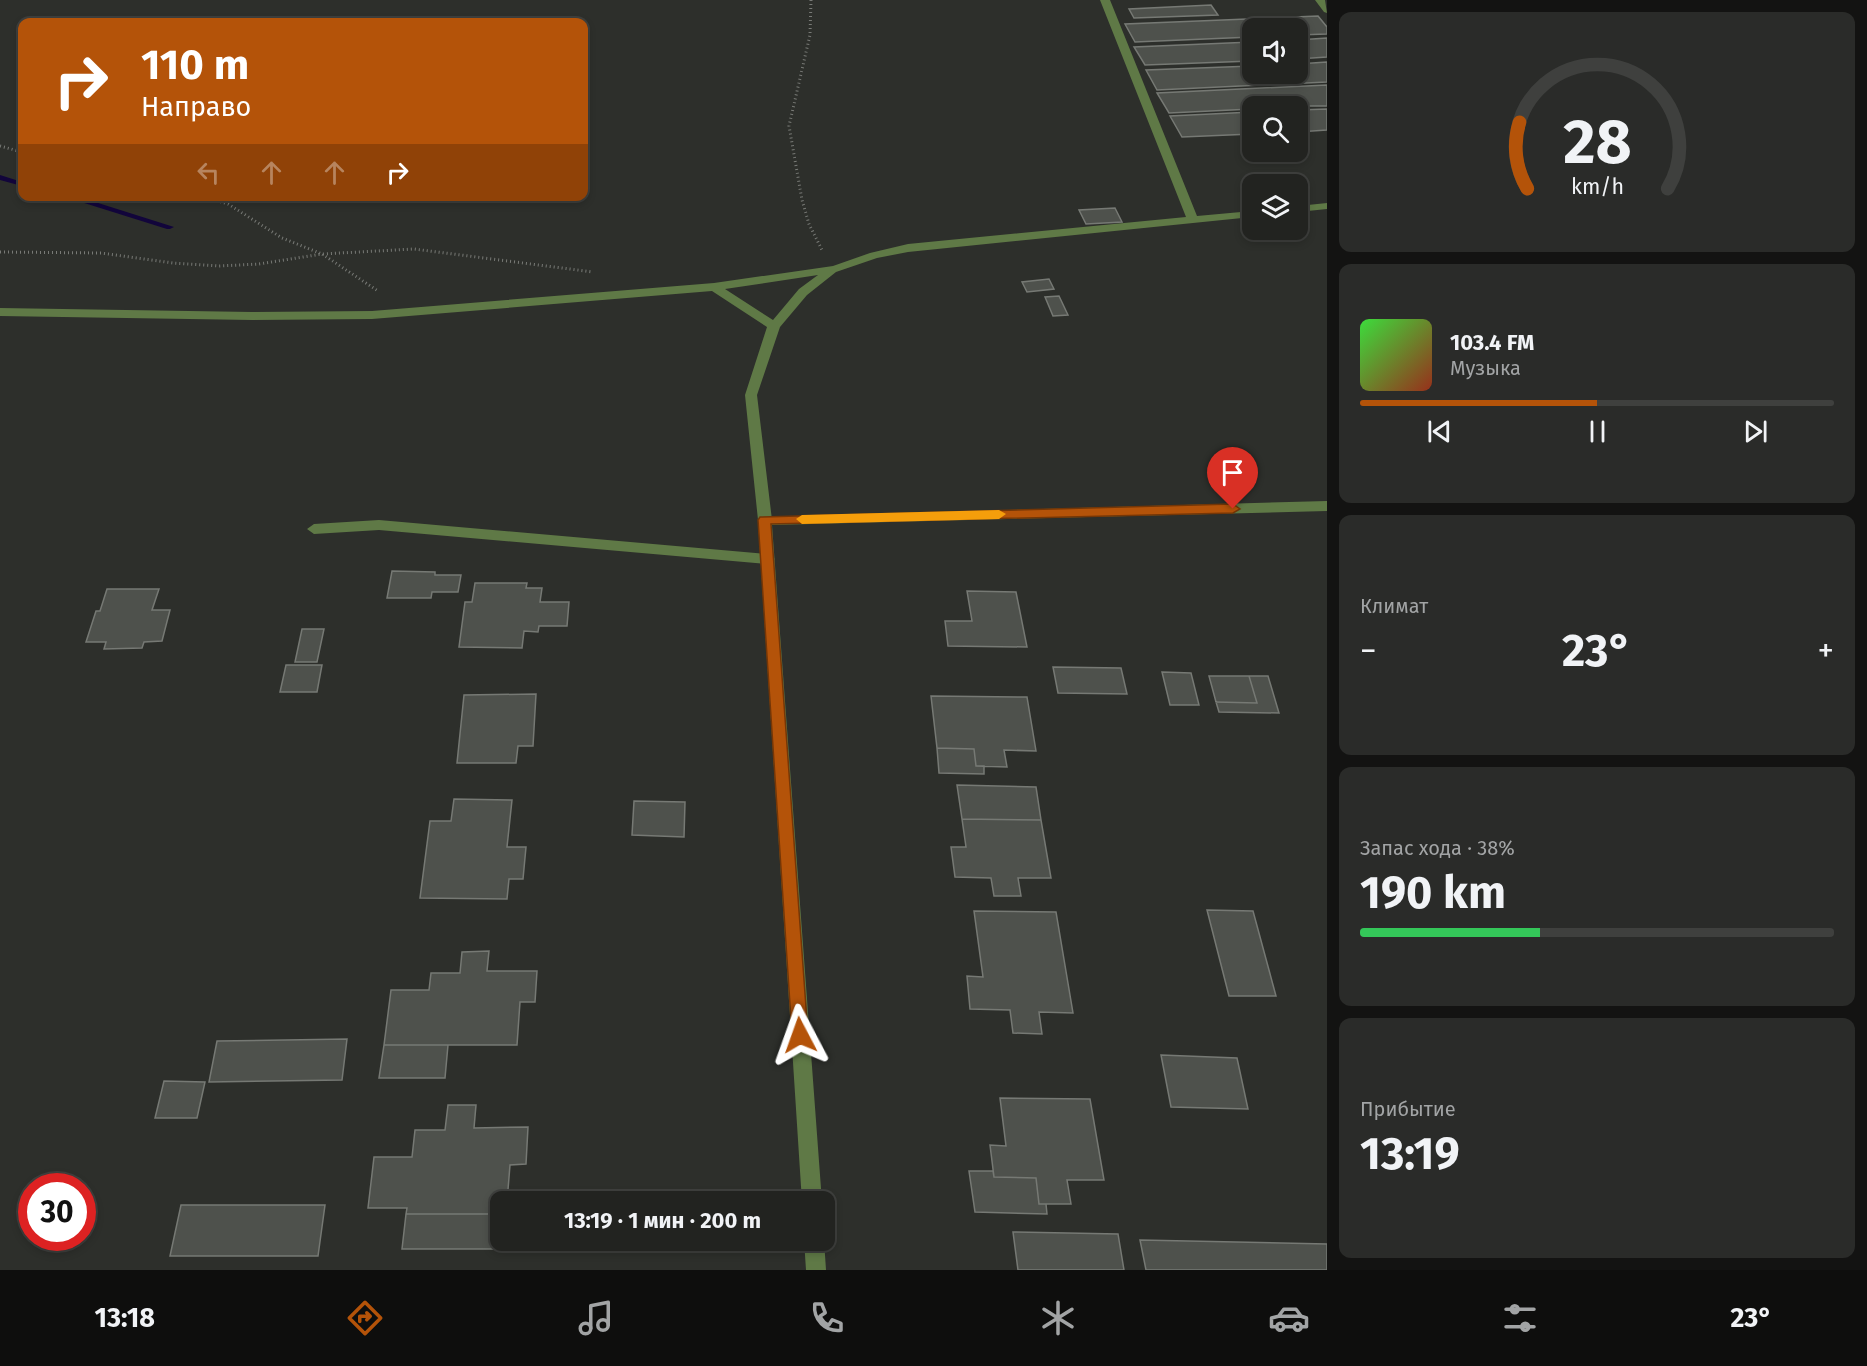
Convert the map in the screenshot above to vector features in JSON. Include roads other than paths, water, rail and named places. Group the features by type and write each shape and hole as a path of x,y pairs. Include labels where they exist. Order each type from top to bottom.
{"street":[{"path":"1105,0 1192,219"},
{"path":"1320,0 1327,10"},
{"path":"1308,208 1327,206"},
{"path":"0,312 252,316 372,315 714,287 834,268 874,255 908,248 1242,215"},
{"path":"811,1191 768,559 751,394 774,326 803,292 834,268"},
{"path":"714,287 774,326"},
{"path":"765,520 1327,506"},
{"path":"314,529 379,525 768,559"},
{"path":"815,1251 816,1270"}],"waterway":[{"path":"0,177 18,183"},
{"path":"83,201 170,227"}]}
